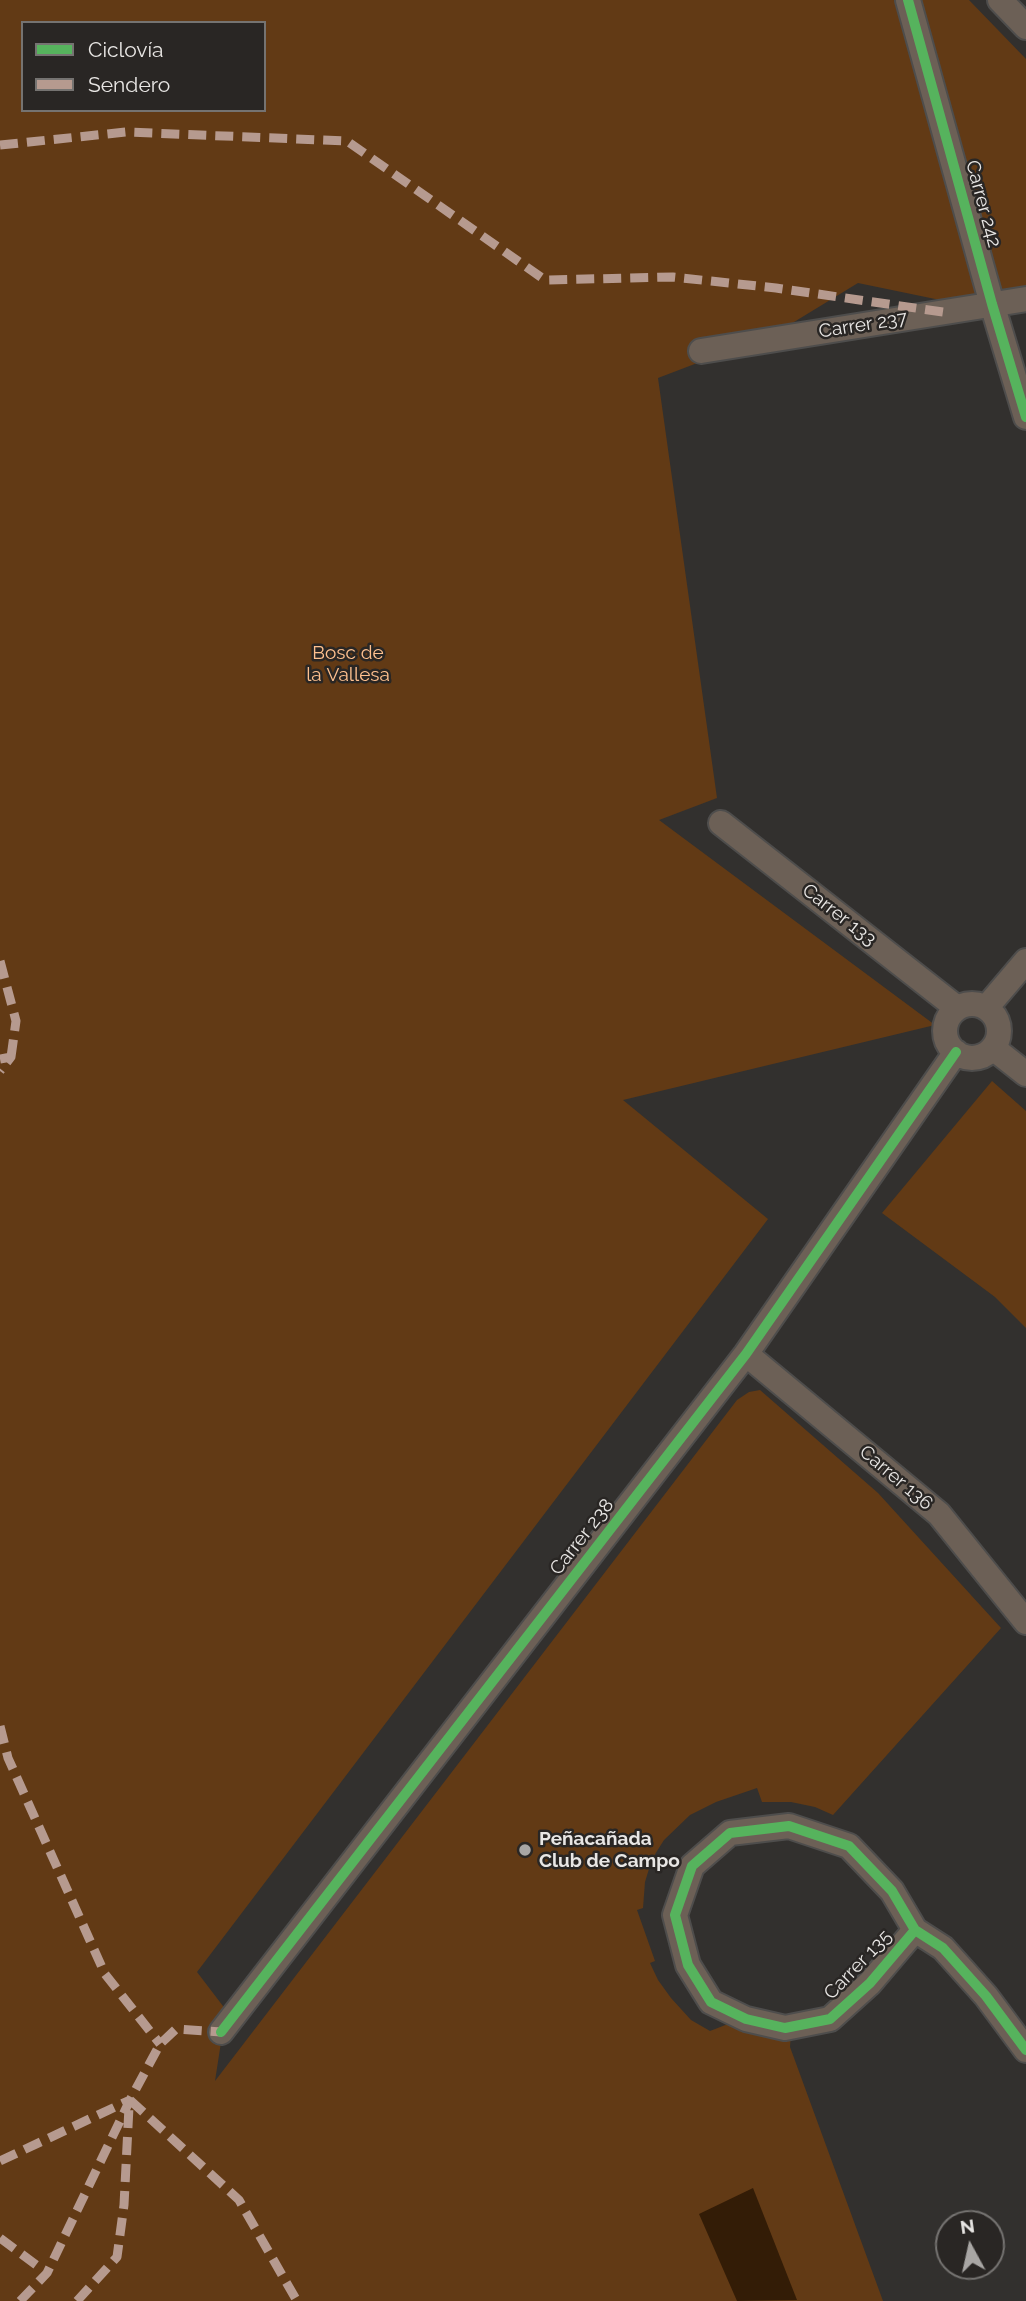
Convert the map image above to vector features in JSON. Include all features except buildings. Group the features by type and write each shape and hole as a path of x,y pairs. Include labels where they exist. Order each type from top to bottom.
{"street":[{"name":"Carrer 242","path":"908,0 1026,417"},
{"path":"1000,0 1026,27"},
{"name":"Carrer 237","path":"701,351 1026,299"},
{"name":"Carrer 133","path":"721,822 957,1008"},
{"path":"986,1008 1026,961"},
{"path":"975,1004 986,1008 992,1011 999,1028 999,1037 993,1048 980,1057 972,1058 956,1052 946,1039 945,1030 950,1014 957,1008 975,1004"},
{"path":"993,1048 1026,1074"},
{"name":"Carrer 238","path":"221,2032 746,1354 956,1052"},
{"name":"Carrer 136","path":"746,1354 939,1514 1026,1622"},
{"name":"Carrer 135","path":"915,1930 870,1983 830,2019 785,2028 746,2019 711,2002 688,1965 675,1915 692,1866 730,1832 789,1826 849,1846 892,1891 915,1930 943,1948 986,1996 1026,2050"}],"green space":[{"name":"Bosc de la Vallesa","path":"0,0 969,0 1026,59 1026,297 969,306 858,283 776,333 658,378 717,798 659,820 935,1025 623,1100 768,1219 197,1972 226,2010 215,2081 737,1400 749,1392 760,1390 878,1493 1001,1628 833,1815 815,1807 791,1802 762,1802 757,1788 716,1802 690,1815 664,1840 652,1859 645,1882 643,1908 637,1910 655,1961 650,1963 658,1980 691,2020 710,2031 728,2024 791,2033 790,2047 883,2301 0,2301"},
{"path":"992,1081 1026,1111 1026,1328 995,1297 882,1213"}],"shaded area":[{"path":"753,2188 797,2300 737,2301 699,2214"}],"marked path":[{"path":"0,145 126,132 347,141 545,280 673,277 776,288 943,312"},
{"path":"0,961 16,1021 11,1057"},
{"path":"0,1059 11,1057 0,1071"},
{"path":"0,1726 8,1758 105,1974 160,2044"},
{"path":"20,2301 47,2273 130,2100 160,2044 176,2029 221,2032"},
{"path":"130,2100 239,2200 297,2301"},
{"path":"0,2161 130,2100"},
{"path":"77,2301 117,2257 124,2205 129,2107"},
{"path":"0,2238 47,2273"}],"cycle path":[{"path":"908,0 1026,417"},
{"path":"221,2032 746,1354 956,1052"},
{"path":"915,1930 870,1983 830,2019 785,2028 746,2019 711,2002 688,1965 675,1915 692,1866 730,1833 789,1826 849,1846 892,1891 915,1930 943,1948 986,1996 1026,2050"}],"place":[{"name":"Peñacañada Club de Campo","path":"525,1850"}]}
